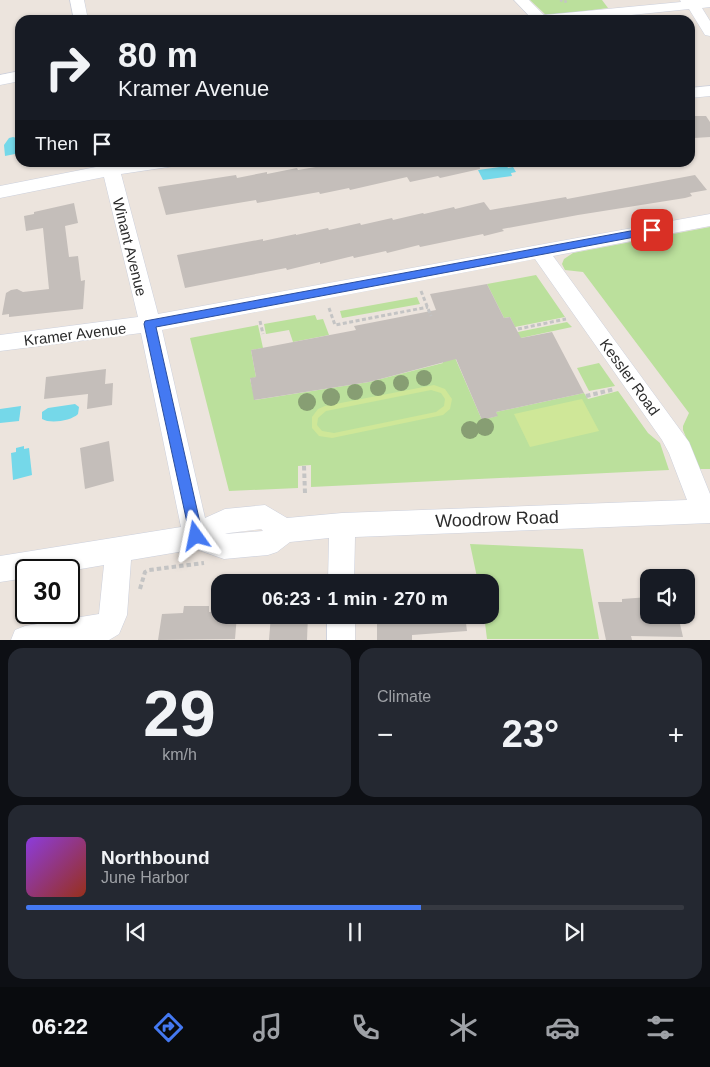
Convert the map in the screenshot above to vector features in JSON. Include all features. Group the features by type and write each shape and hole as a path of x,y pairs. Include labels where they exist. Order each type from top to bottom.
{"street":[{"path":"77,0 80,15"},
{"path":"521,0 536,15"},
{"path":"585,15 690,3 710,3"},
{"path":"690,3 710,32"},
{"path":"0,80 15,77"},
{"path":"695,92 710,90"},
{"path":"0,192 106,167"},
{"name":"Winant Avenue","path":"110,167 150,324 196,536"},
{"name":"Kramer Avenue","path":"0,343 150,324 710,220"},
{"name":"Kessler Road","path":"539,251 670,433 680,449 707,511"},
{"name":"Woodrow Road","path":"196,536 224,547 268,543 284,530 342,525 707,511"},
{"path":"341,574 342,525"},
{"path":"0,569 196,536"},
{"path":"25,640 102,628 109,624 113,615 119,549"},
{"path":"341,624 341,640"}],"path":[{"path":"421,291 432,316"},
{"path":"329,308 335,325 428,307"},
{"path":"518,329 571,318"},
{"path":"260,321 263,334"},
{"path":"586,396 609,390"},
{"path":"304,466 305,493"},
{"path":"140,589 145,572 149,570 210,562"}],"green space":[{"path":"530,0 602,0 608,8 555,15 546,15"},
{"path":"710,227 710,469 699,469 683,430 689,413 583,272 565,270 562,264 564,259 573,253"},
{"path":"536,275 565,317 515,327 510,317 504,318 487,284"},
{"path":"417,297 420,304 342,318 340,311"},
{"path":"315,315 317,320 323,319 329,335 293,342 289,330 266,334 264,324"},
{"path":"567,322 572,327 516,339 518,332"},
{"path":"258,325 263,348 251,350 256,377 250,379 255,400 369,382 443,363 440,355 453,353 482,420 497,416 496,412 584,393 588,399 618,391 648,433 660,443 669,470 311,487 311,465 298,466 298,488 229,491 190,338"},
{"path":"599,363 615,386 589,391 577,368"},
{"path":"434,385 445,389 452,399 450,409 443,415 332,438 319,436 312,428 312,417 318,409 325,406","holes":["431,390 441,393 445,399 444,406 436,412 334,433 322,431 317,425 318,418 326,411"]},
{"path":"582,399 599,431 530,447 514,414"},
{"path":"470,544 583,549 599,639 487,639 485,624 499,624 499,574 476,574"}],"water":[{"path":"9,138 15,138 15,154 5,156 4,145"},
{"path":"513,167 516,172 511,173 512,176 483,180 478,170"},
{"path":"75,404 79,407 78,414 71,418 55,421 42,419 42,412 48,408"},
{"path":"21,406 19,421 0,423 0,409"},
{"path":"24,446 24,449 29,448 32,475 13,480 11,453 16,452 16,448"}],"building":[{"path":"695,116 706,116 710,122 710,137 695,138"},
{"path":"316,167 480,167 480,169 440,178 438,176 410,182 407,177 350,190 349,188 320,194 319,192 257,203 256,200 166,215 158,187 236,175 237,178 297,168 298,170"},
{"path":"695,175 707,190 690,193 692,196 685,198 578,215 502,229 504,231 484,236 483,234 420,247 419,245 387,253 386,251 354,258 353,256 320,264 320,262 287,270 286,268 185,288 177,255 328,228 329,230 360,223 361,225 392,218 393,220 484,202 490,210 566,197 567,199"},
{"path":"74,203 78,223 65,226 69,257 78,256 81,281 85,280 83,309 9,317 9,314 2,315 6,293 11,290 17,289 23,292 49,289 43,228 26,231 24,216"},
{"path":"487,284 504,318 510,317 521,338 552,332 584,393 496,412 498,416 482,420 456,359 369,382 254,400 250,378 256,377 251,350 356,330 354,326 436,310 430,294"},
{"path":"106,369 105,384 113,383 112,405 87,409 88,394 44,399 46,377"},
{"path":"109,441 114,481 85,489 80,448"},
{"path":"640,598 640,624 680,624 683,637 631,636 632,640 606,640 598,602 622,602 622,599"},
{"path":"184,606 209,606 211,624 236,624 235,639 158,640 162,614 183,613"},
{"path":"270,624 308,624 307,640 269,640"},
{"path":"377,624 466,624 467,631 412,635 412,640 377,640"}],"route":[{"path":"196,536 150,324 652,230"}]}
